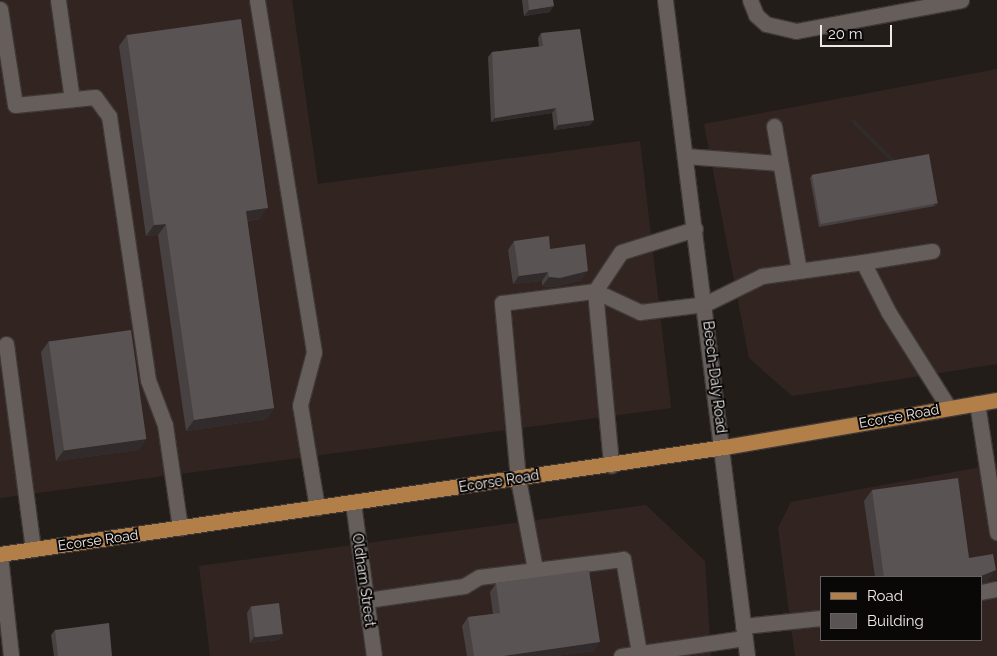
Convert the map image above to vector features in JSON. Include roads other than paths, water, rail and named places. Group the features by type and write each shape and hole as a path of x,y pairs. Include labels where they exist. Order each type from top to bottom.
{"main road":[{"name":"Ecorse Road","path":"0,555 724,447 997,400"}],"street":[{"path":"58,0 72,99"},
{"path":"257,0 314,352 300,405 317,508"},
{"name":"Beech-Daly Road","path":"665,0 724,447 747,656"},
{"path":"750,0 756,15 766,24 796,30 960,0"},
{"path":"0,9 15,105 95,97 109,116 148,380 165,425 180,528"},
{"path":"774,126 799,270"},
{"path":"686,156 780,163"},
{"path":"611,464 595,291 621,252 695,229"},
{"path":"535,569 518,479 502,303 595,291 640,312 705,304 762,276 932,251"},
{"path":"863,262 889,313 949,408"},
{"path":"6,344 33,549"},
{"path":"977,404 997,532"},
{"name":"Oldham Street","path":"353,503 374,656"},
{"path":"0,555 11,656"},
{"path":"367,600 464,586 478,577 623,559 639,653"},
{"path":"982,592 997,589"},
{"path":"621,656 820,618"}]}
